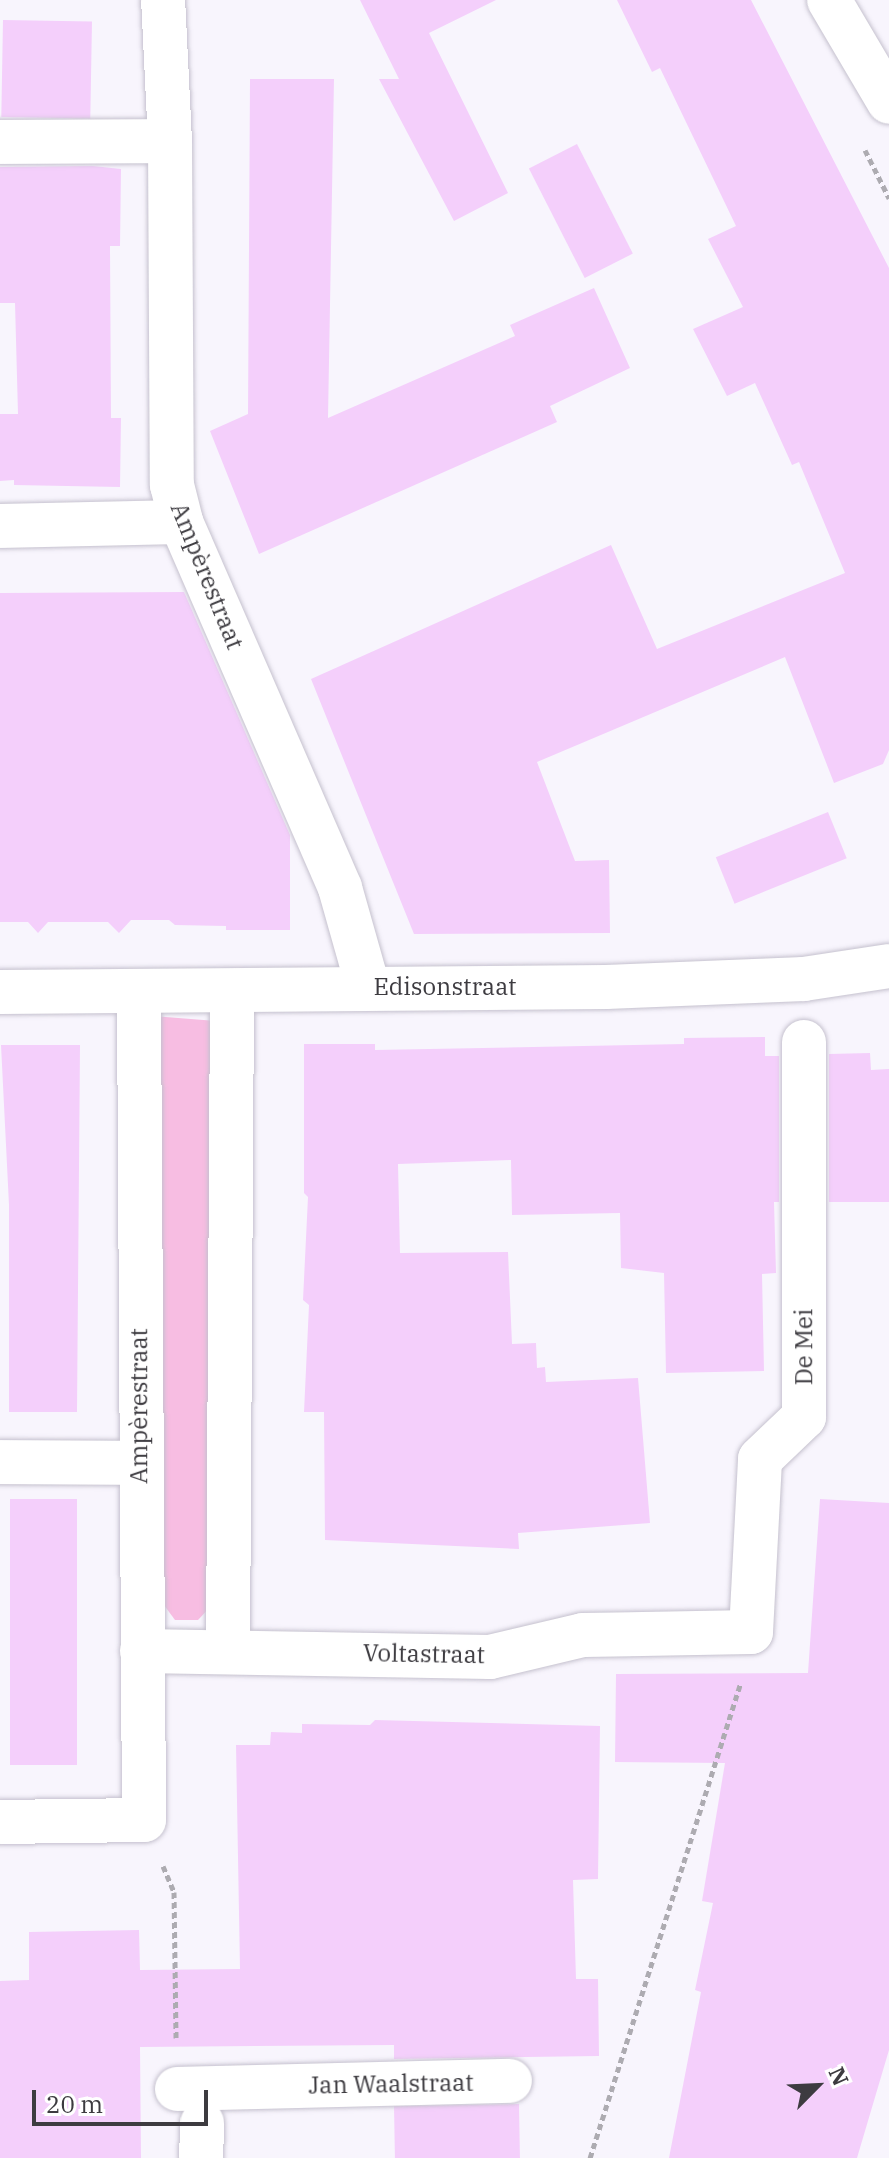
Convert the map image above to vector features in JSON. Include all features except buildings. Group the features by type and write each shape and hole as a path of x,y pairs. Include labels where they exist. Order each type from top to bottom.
{"street":[{"name":"Ampèrestraat","path":"163,0 170,141 169,445 181,522 340,888 368,987"},
{"path":"829,0 889,102"},
{"path":"0,142 170,141"},
{"path":"0,526 181,522"},
{"name":"Edisonstraat","path":"0,992 606,987 804,979 889,966"},
{"path":"228,1650 232,992"},
{"name":"Ampèrestraat","path":"139,993 138,1463 144,1820"},
{"name":"De Mei","path":"751,1632 760,1459 804,1417 804,1042"},
{"path":"0,1462 138,1463"},
{"name":"Voltastraat","path":"142,1651 228,1650 490,1657 583,1635 751,1632"},
{"path":"0,1822 144,1820"},
{"name":"Jan Waalstraat","path":"193,2123 510,2081"}],"path":[{"path":"590,2158 734,1710 751,1632"},
{"path":"144,1820 174,1892 193,2123"}],"shaded area":[{"path":"153,1016 216,1021 212,1605 198,1620 175,1620 158,1597"}]}
